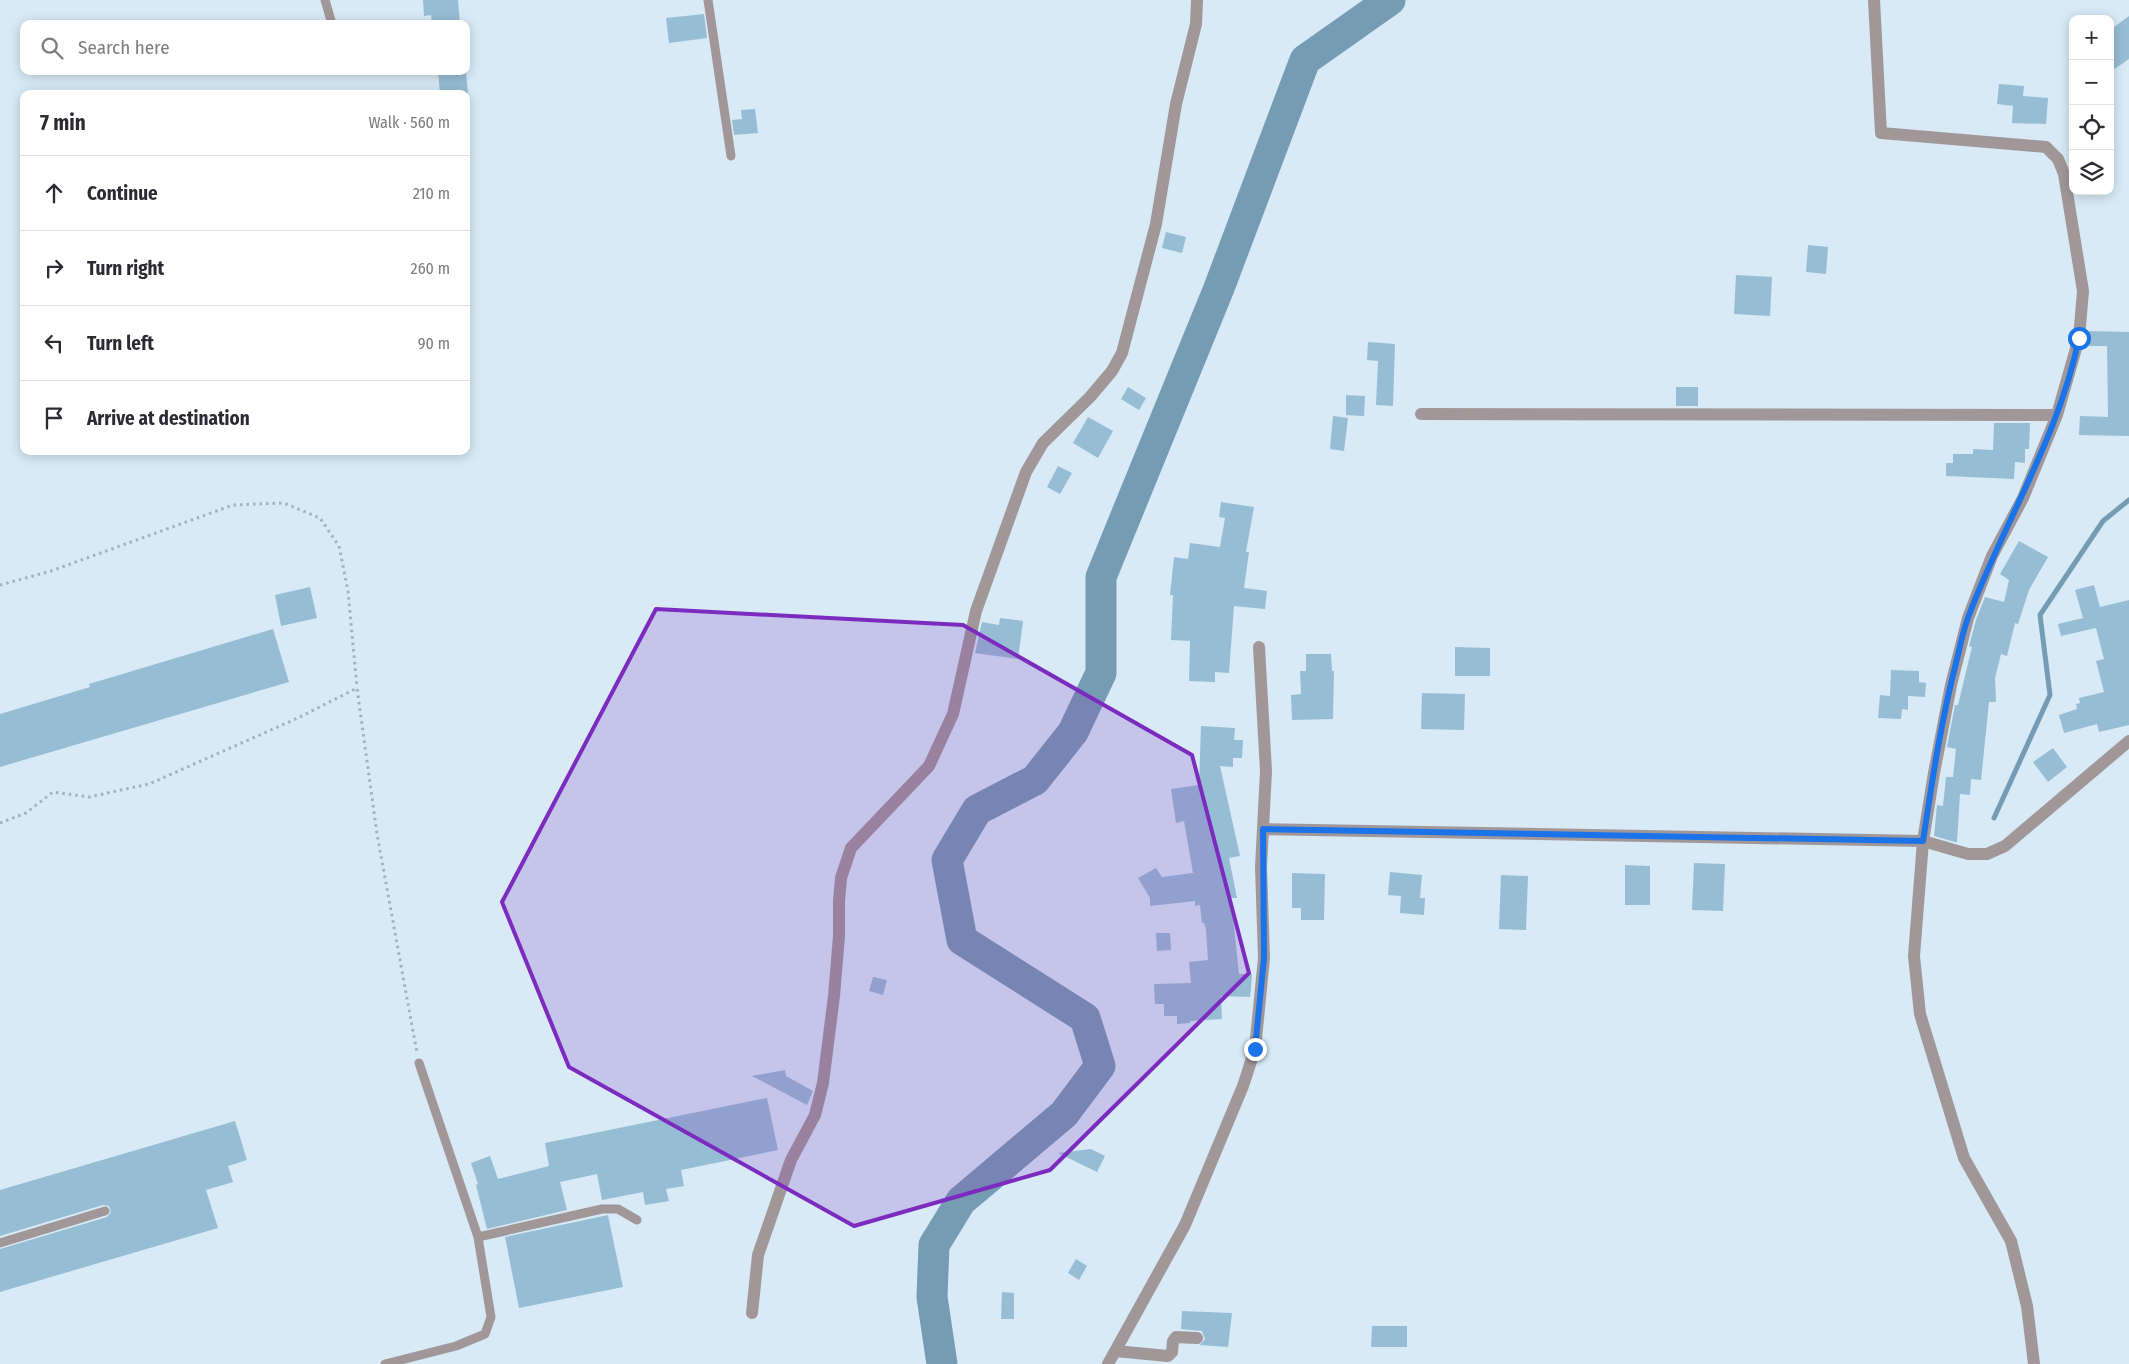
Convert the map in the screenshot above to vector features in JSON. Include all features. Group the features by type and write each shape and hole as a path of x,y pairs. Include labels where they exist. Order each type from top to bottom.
{"street":[{"path":"752,1313 758,1255 790,1160 815,1114 823,1083 835,988 839,936 838,901 841,878 851,848 929,766 953,714 976,611 1026,472 1043,443 1090,397 1112,371 1122,353 1156,224 1176,104 1196,24 1197,0"},
{"path":"1874,0 1881,133 2046,147 2058,159 2064,174 2083,291 2077,350 2057,415 2023,498 1992,556 1968,618 1951,685 1923,841 1914,956 1920,1014 1964,1158 2011,1240 2027,1306 2034,1364"},
{"path":"1421,414 2057,415"},
{"path":"1108,1364 1184,1225 1244,1086 1255,1049 1264,958 1263,829 1266,771 1259,647"},
{"path":"1263,829 1923,841 1968,854 1987,854 2005,846 2129,741"},
{"path":"1115,1351 1168,1356 1172,1352 1173,1340 1176,1337 1197,1338"}],"lane":[{"path":"325,0 331,20"},
{"path":"708,0 731,156"},
{"path":"385,1364 456,1346 485,1334 491,1317 478,1237 419,1063"},
{"path":"478,1237 602,1209 618,1209 637,1220"},
{"path":"0,1243 105,1211"}],"path":[{"path":"0,585 51,571 233,505 284,503 320,518 339,546 348,591 357,688 377,834 419,1063"},
{"path":"0,823 26,813 53,792 89,797 149,784 298,718 357,688"}],"highlighted area":[{"path":"656,609 963,625 1192,755 1249,973 1050,1170 854,1226 569,1067 502,902"}],"building":[{"path":"423,0 458,0 460,20 432,20 431,15 424,16"},
{"path":"704,14 707,38 669,43 666,18"},
{"path":"2129,16 2129,59 2114,69 2114,60 2114,27"},
{"path":"438,75 466,75 468,90 440,90"},
{"path":"1999,84 2024,86 2023,96 2048,98 2046,124 2012,123 2013,106 1997,104"},
{"path":"755,109 758,133 734,135 732,120 742,119 741,110"},
{"path":"1166,232 1186,237 1182,253 1162,248"},
{"path":"1808,245 1828,247 1826,274 1806,272"},
{"path":"1736,275 1772,277 1770,316 1734,314"},
{"path":"2089,331 2129,332 2129,436 2079,435 2080,416 2108,417 2107,346 2088,346"},
{"path":"1368,342 1395,344 1393,406 1376,405 1378,361 1367,360"},
{"path":"1128,387 1146,398 1139,410 1121,399"},
{"path":"1676,387 1698,387 1698,406 1676,406"},
{"path":"1346,395 1365,396 1364,416 1346,415"},
{"path":"1333,416 1348,418 1344,451 1330,449"},
{"path":"1088,417 1113,431 1098,458 1073,443"},
{"path":"1994,423 2030,423 2029,449 2025,449 2025,463 2015,462 2014,479 1946,476 1946,463 1953,463 1953,454 1973,454 1973,449 1993,450"},
{"path":"1058,466 1072,473 1060,494 1047,487"},
{"path":"1221,502 1254,507 1246,552 1249,552 1244,588 1267,591 1265,609 1234,606 1229,673 1215,672 1215,682 1189,681 1190,641 1171,640 1173,595 1170,595 1174,557 1188,559 1190,543 1220,547 1225,518 1219,517"},
{"path":"2019,541 2048,557 2029,590 2018,624 2015,623 2007,656 2001,654 1995,678 1996,702 1989,702 1981,780 1971,779 1970,795 1960,794 1957,842 1955,842 1934,836 1937,805 1943,806 1946,777 1953,777 1956,749 1947,747 1955,705 1958,705 1972,647 1969,646 1976,620 1985,597 2004,602 2009,580 2000,574"},
{"path":"2094,585 2100,607 2129,600 2129,725 2099,732 2097,724 2064,733 2059,715 2077,709 2076,704 2080,703 2079,698 2104,692 2096,661 2104,659 2096,628 2061,636 2058,624 2083,618 2075,590"},
{"path":"310,587 317,618 281,626 275,595"},
{"path":"1000,618 1023,621 1018,659 975,653 982,622 999,625"},
{"path":"273,629 289,682 0,767 0,714 90,687 89,684"},
{"path":"1455,647 1490,648 1490,676 1455,676"},
{"path":"1306,654 1331,654 1332,671 1334,671 1333,719 1292,720 1291,695 1301,694 1300,671 1306,671"},
{"path":"1891,670 1919,671 1919,682 1926,683 1925,697 1908,696 1908,710 1902,709 1901,719 1878,718 1880,695 1890,696"},
{"path":"1422,693 1465,694 1464,730 1421,729"},
{"path":"1201,726 1235,728 1234,740 1243,740 1242,758 1233,758 1233,767 1220,766 1240,856 1229,858 1237,898 1231,898 1239,974 1252,974 1251,988 1250,997 1221,996 1222,1019 1190,1021 1190,1023 1177,1024 1177,1016 1164,1016 1164,1004 1155,1004 1154,984 1191,983 1189,962 1208,960 1206,929 1204,923 1202,923 1200,905 1195,906 1195,901 1150,906 1150,898 1138,878 1156,868 1162,877 1193,873 1184,821 1176,823 1171,789 1199,785"},
{"path":"2053,748 2067,767 2048,782 2033,762"},
{"path":"1694,863 1725,864 1723,911 1692,910"},
{"path":"1625,865 1650,866 1650,905 1625,905"},
{"path":"1390,872 1422,875 1420,898 1425,898 1424,915 1400,913 1401,896 1388,895"},
{"path":"1292,873 1325,874 1324,920 1301,920 1301,908 1292,908"},
{"path":"1501,875 1528,876 1526,930 1499,929"},
{"path":"1156,933 1170,933 1171,950 1157,951"},
{"path":"873,977 887,980 883,995 869,991"},
{"path":"785,1070 786,1076 813,1091 807,1105 752,1076"},
{"path":"767,1098 778,1150 681,1170 684,1186 666,1189 669,1201 645,1205 643,1192 602,1200 597,1174 560,1182 567,1210 487,1229 476,1185 478,1184 471,1163 490,1156 498,1179 549,1166 545,1143"},
{"path":"235,1121 247,1160 228,1166 233,1182 206,1190 218,1228 0,1292 0,1249 107,1217 111,1212 109,1206 103,1205 0,1236 0,1190"},
{"path":"1091,1149 1105,1156 1097,1172 1058,1153"},
{"path":"608,1215 623,1287 519,1308 505,1237"},
{"path":"1076,1259 1087,1266 1079,1280 1068,1273"},
{"path":"1002,1292 1014,1293 1014,1319 1001,1319"},
{"path":"1182,1311 1232,1313 1228,1347 1200,1345 1205,1339 1202,1331 1181,1329"},
{"path":"1372,1326 1407,1326 1407,1347 1371,1347"}],"waterway":[{"path":"942,1364 932,1297 934,1245 961,1201 1064,1114 1100,1066 1085,1018 962,940 947,860 977,810 1035,780 1073,732 1101,673 1101,577 1219,288 1305,60 1390,0"},
{"path":"1994,818 2050,695 2040,615 2103,521 2129,500"}],"route":[{"path":"1255,1049 1264,958 1263,829 1923,841 1951,685 1968,618 1992,556 2023,498 2057,415 2079,338"}]}
